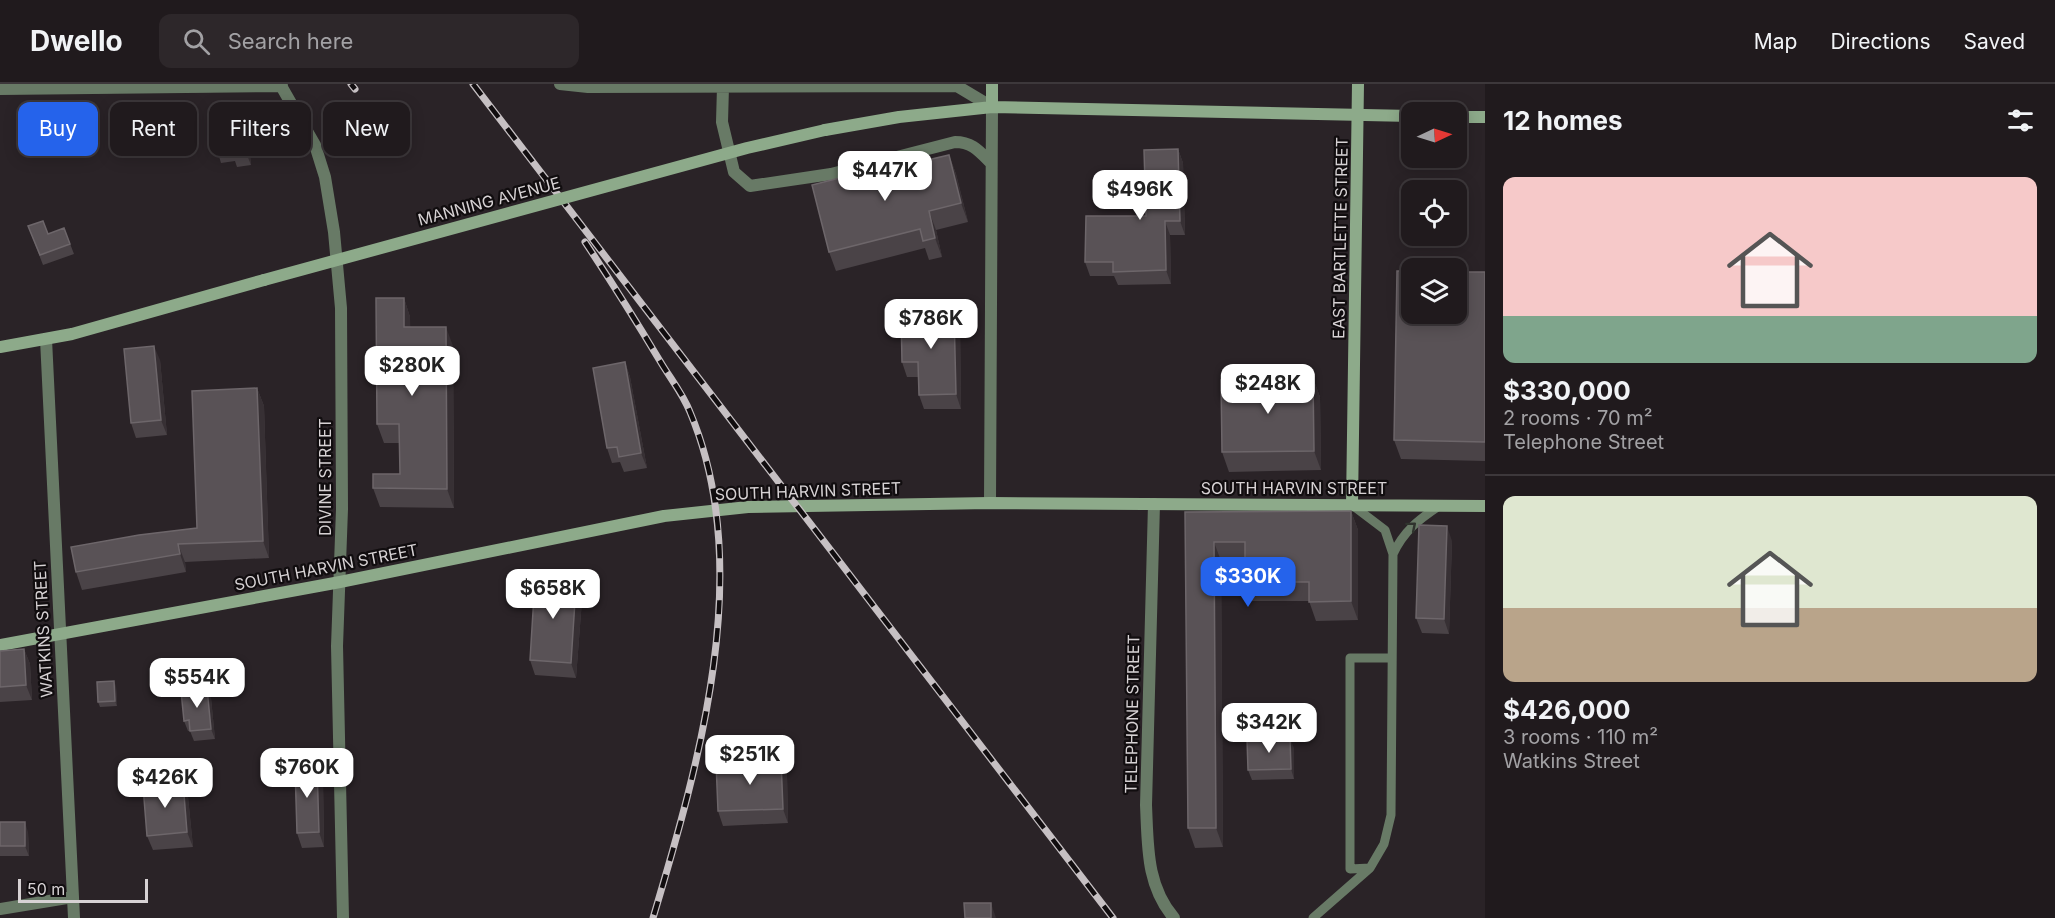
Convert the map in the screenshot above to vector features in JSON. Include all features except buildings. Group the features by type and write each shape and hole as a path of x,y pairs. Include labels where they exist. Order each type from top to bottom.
{"street":[{"path":"560,84 588,87 957,86 992,107"},
{"path":"990,503 992,84"},
{"name":"EAST BARTLETTE STREET","path":"1352,505 1358,84"},
{"path":"0,89 281,85"},
{"name":"DIVINE STREET","path":"281,85 315,145 325,177 334,232 340,308 342,509 336,646 343,918"},
{"path":"723,87 722,122 734,172 750,186 831,174 955,141 966,142 974,146 991,163"},
{"name":"MANNING AVENUE","path":"0,347 46,339 747,147 899,117 992,107 1401,116"},
{"path":"1467,117 1485,117"},
{"name":"WATKINS STREET","path":"46,339 74,918"},
{"name":"SOUTH HARVIN STREET","path":"0,645 340,582 664,516 794,505 990,503 1485,506"},
{"name":"TELEPHONE STREET","path":"1154,504 1146,805 1148,850 1157,894 1174,918"},
{"path":"0,909 73,897"}],"lane":[{"path":"1313,918 1370,868 1384,844 1391,815 1393,554 1385,530 1352,505"},
{"path":"1393,554 1402,535 1410,526 1439,506"},
{"path":"1370,868 1350,869 1350,658 1392,658"}],"railway":[{"path":"351,84 355,89"},
{"path":"473,84 1113,918"},
{"path":"585,242 687,405 709,472 719,535 719,600 714,666 687,796 653,918"}]}
